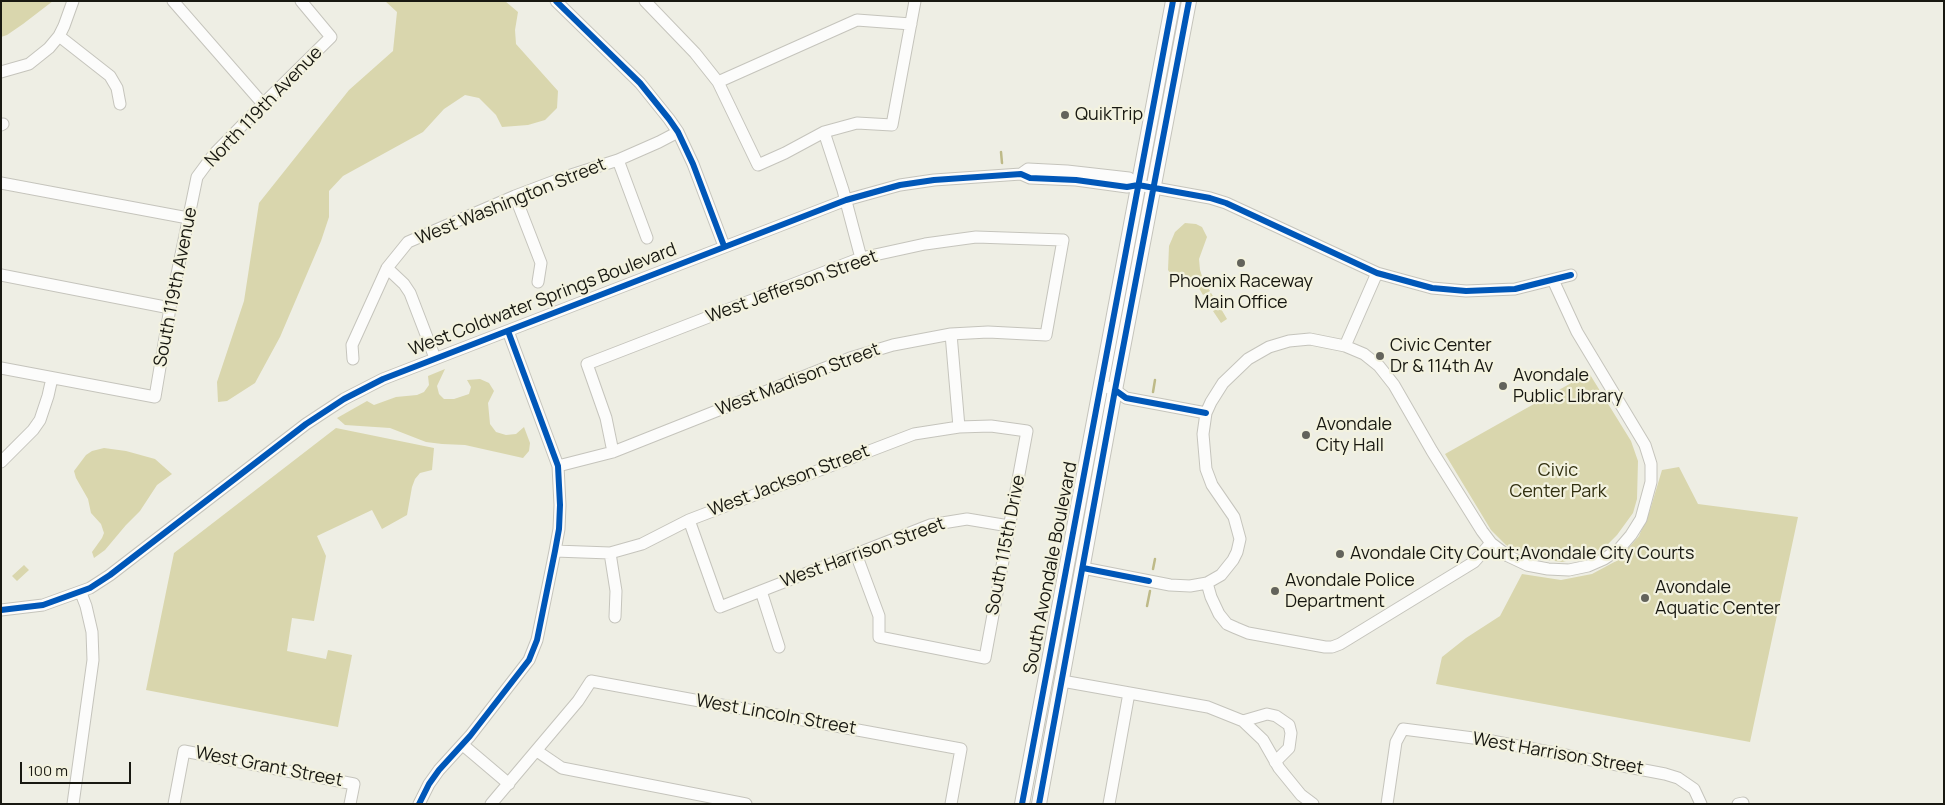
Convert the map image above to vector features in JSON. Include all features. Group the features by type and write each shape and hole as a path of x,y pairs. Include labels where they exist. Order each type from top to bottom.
{"main road":[{"name":"South Avondale Boulevard","path":"1022,804 1173,1"},
{"path":"1180,54 1174,39 1182,1"},
{"name":"South Avondale Boulevard","path":"1039,804 1189,1"},
{"path":"1067,564 1083,568"}],"street":[{"path":"1,72 29,64 44,53 59,36 73,1"},
{"path":"173,1 262,104"},
{"name":"North 119th Avenue","path":"197,177 214,154 331,37 300,1"},
{"path":"556,1 660,105 678,132 693,164 724,246"},
{"path":"645,1 695,54 718,82 758,165 785,154 824,132 857,123 892,125 915,1"},
{"path":"718,82 857,20 911,24"},
{"path":"59,36 110,76 117,88 120,104"},
{"name":"West Washington Street","path":"353,359 352,345 387,268 408,242 515,196 618,160 678,132"},
{"path":"824,132 846,200 861,258"},
{"path":"618,160 647,238"},
{"name":"West Coldwater Springs Boulevard","path":"1,610 43,605 81,592 110,575 306,424 332,407 383,379 846,200 900,185 934,180 1020,174 1030,178 1076,180 1126,187 1138,185 1210,198 1226,203 1377,273"},
{"name":"South 119th Avenue","path":"52,378 155,397 170,308 197,177"},
{"path":"1,182 188,218"},
{"path":"515,196 541,262 538,282"},
{"name":"West Jefferson Street","path":"614,452 606,418 587,364 861,258 925,244 976,237 1063,240 1046,335"},
{"path":"387,268 404,284 410,293 435,358"},
{"path":"1345,346 1377,273 1432,288 1466,292 1516,289 1570,275"},
{"path":"1,275 170,308"},
{"path":"1083,568 1190,586 1207,583 1221,575 1237,552 1240,539 1234,517 1212,485 1206,469 1203,434 1206,413 1219,389 1235,369 1264,350 1288,341 1310,339 1345,346 1364,354 1386,374 1432,451 1492,543 1508,556 1527,565 1569,570 1588,566 1604,559 1619,549 1641,519 1648,500 1651,464 1645,445 1577,332 1553,280"},
{"path":"419,804 428,784 462,745 529,660 537,640 555,551 559,529 560,505 558,466 508,331"},
{"name":"West Madison Street","path":"558,466 614,452 850,358 893,345 951,334 988,332 1046,335"},
{"path":"951,334 958,427"},
{"path":"1,368 52,378 40,420 33,430 1,462"},
{"path":"1101,385 1115,390 1126,398 1206,413"},
{"name":"West Jackson Street","path":"555,551 610,554 642,544 689,520 914,434 958,427 991,426 1027,431"},
{"name":"South 115th Drive","path":"856,554 879,616 879,637 985,658 1027,431"},
{"name":"West Harrison Street","path":"689,520 720,607 930,525 950,520 967,519 1009,526"},
{"path":"1207,583 1214,607 1227,624 1248,633 1332,647 1340,644 1474,562 1492,543"},
{"path":"610,554 616,592 615,617"},
{"path":"761,591 779,646"},
{"path":"73,804 93,660 92,632 81,592"},
{"name":"West Lincoln Street","path":"536,751 578,701 591,681 961,749 951,804"},
{"path":"1062,681 1208,707 1243,721 1263,740 1276,762 1301,795 1312,804"},
{"path":"1109,804 1129,693"},
{"path":"1243,721 1267,714 1276,716 1289,725 1291,733 1289,748 1276,762"},
{"name":"West Harrison Street","path":"1387,804 1396,742 1403,729 1481,740 1665,774 1678,778 1694,789 1701,804"},
{"path":"462,745 509,784"},
{"name":"West Grant Street","path":"174,804 184,751 354,784 350,804"},
{"path":"491,804 536,751 562,768 746,804"}],"green space":[{"path":"1,1 53,1 23,24 1,37"},
{"path":"385,1 505,1 518,12 515,30 516,44 558,91 557,108 545,120 528,125 502,127 496,115 479,98 465,95 444,109 423,132 343,176 329,191 329,217 321,241 280,337 255,383 227,401 218,402 217,382 244,301 259,203 349,90 393,51 397,12"},
{"path":"1185,223 1196,224 1202,227 1207,237 1199,259 1202,276 1192,282 1175,280 1168,270 1169,246 1175,232"},
{"path":"1202,279 1210,291 1203,295 1196,283"},
{"path":"1211,293 1219,305 1212,309 1205,297"},
{"path":"1220,307 1227,319 1221,323 1213,311"},
{"path":"445,369 437,386 439,394 444,399 454,399 469,394 471,387 467,380 480,379 489,383 494,391 488,403 490,424 496,432 506,435 516,434 524,427 530,443 529,451 523,458 465,445 426,442 390,428 345,425 337,418 367,401 374,405 396,397 417,395 424,392 429,385 428,376"},
{"name":"Civic Center Park","path":"1589,373 1631,441 1638,461 1637,499 1633,513 1608,544 1589,556 1562,562 1532,558 1506,545 1491,530 1445,454"},
{"path":"336,428 434,448 432,470 420,473 415,479 407,515 382,529 372,510 317,536 326,556 314,621 292,618 287,651 326,659 328,650 352,655 338,727 146,690 174,553"},
{"path":"104,448 126,451 155,459 172,474 157,485 140,511 105,550 94,558 92,552 104,533 101,524 91,513 88,499 74,471 86,455 92,451"},
{"name":"Avondale Aquatic Center","path":"1679,467 1698,504 1798,517 1750,742 1436,684 1442,657 1466,638 1500,616 1522,574 1561,580 1592,574 1618,560 1639,536 1650,510 1662,470"},
{"path":"24,565 29,570 17,581 12,576"}],"waterway":[{"path":"1001,152 1002,163"},
{"path":"1153,392 1155,380"},
{"path":"1153,569 1155,559"},
{"path":"1147,606 1150,591"}],"cycle path":[{"path":"556,1 640,83 678,132 693,164 724,246"},
{"path":"1022,804 1173,1"},
{"path":"1039,804 1189,1"},
{"path":"1,610 43,605 90,588 110,575 306,424 344,399 383,379 846,200 900,185 934,180 1021,174 1030,178 1076,180 1127,187 1138,185 1210,198 1226,203 1377,273 1432,288 1466,291 1515,289 1571,275"},
{"path":"419,804 429,784 439,770 470,736 529,660 537,640 555,551 559,529 560,505 558,466 508,331"},
{"path":"1115,390 1126,398 1206,413"},
{"path":"1083,568 1149,581"}],"place":[{"name":"QuikTrip","path":"1065,115"},
{"name":"Phoenix Raceway Main Office","path":"1241,263"},
{"name":"Civic Center Dr & 114th Av","path":"1380,356"},
{"name":"Avondale Public Library","path":"1503,386"},
{"name":"Avondale City Hall","path":"1306,435"},
{"name":"Avondale City Court;Avondale City Courts","path":"1340,554"},
{"name":"Avondale Police Department","path":"1275,591"},
{"name":"Avondale Aquatic Center","path":"1645,598"}]}
